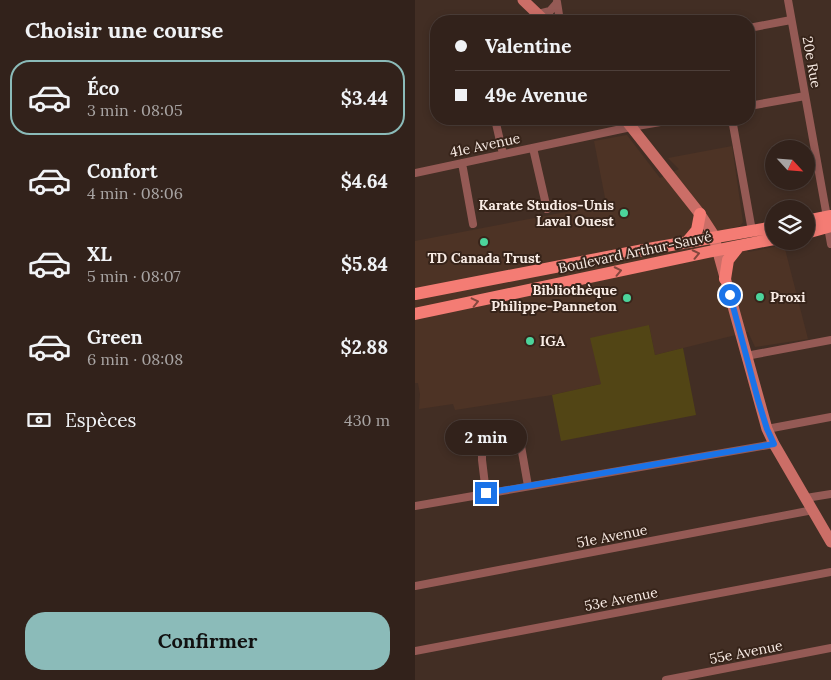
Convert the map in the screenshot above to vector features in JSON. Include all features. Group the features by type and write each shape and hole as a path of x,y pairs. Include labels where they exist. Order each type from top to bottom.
{"main road":[{"path":"687,242 697,230 700,214"},
{"path":"815,221 829,222"},
{"path":"815,229 829,222"},
{"name":"Boulevard Arthur-Sauvé","path":"415,314 716,244 752,231 765,229"},
{"name":"Boulevard Arthur-Sauvé","path":"415,294 687,242 739,246 765,241"},
{"path":"725,279 728,260 739,246"}],"street":[{"path":"523,0 539,15"},
{"name":"20e Rue","path":"787,0 829,222 831,244"},
{"path":"545,15 557,2"},
{"path":"557,2 559,15"},
{"path":"755,27 791,20"},
{"path":"755,105 805,96"},
{"path":"496,125 503,154"},
{"name":"41e Avenue","path":"415,173 533,148 620,125"},
{"path":"630,125 707,223 716,244 767,429 831,542"},
{"path":"733,125 752,231"},
{"path":"533,148 547,209"},
{"path":"462,163 473,224"},
{"path":"746,356 831,340"},
{"path":"767,429 831,418"},
{"path":"486,493 482,450 488,445 514,441 521,446 528,486"},
{"path":"415,506 774,444"},
{"path":"806,498 831,494"},
{"name":"51e Avenue","path":"415,586 813,510"},
{"name":"53e Avenue","path":"415,651 831,572"},
{"name":"55e Avenue","path":"666,680 831,648"}],"shaded area":[{"path":"627,135 660,178 679,169 668,158 732,146 743,222 740,226 732,228 748,252 765,249 785,250 808,339 755,347 748,332 655,355 649,325 601,384 552,395 455,410 453,404 419,409 420,394 418,383 415,383 415,241 606,203 594,141"},
{"path":"649,325 655,355 683,348 696,415 561,441 552,395 601,384 590,338"}],"place":[{"name":"Karate Studios-Unis Laval Ouest","path":"624,213"},
{"name":"TD Canada Trust","path":"484,242"},
{"name":"Proxi","path":"760,297"},
{"name":"Bibliothèque Philippe-Panneton","path":"627,298"},
{"name":"IGA","path":"530,341"}],"route":[{"path":"486,493 774,444 758,400 730,295"}]}
